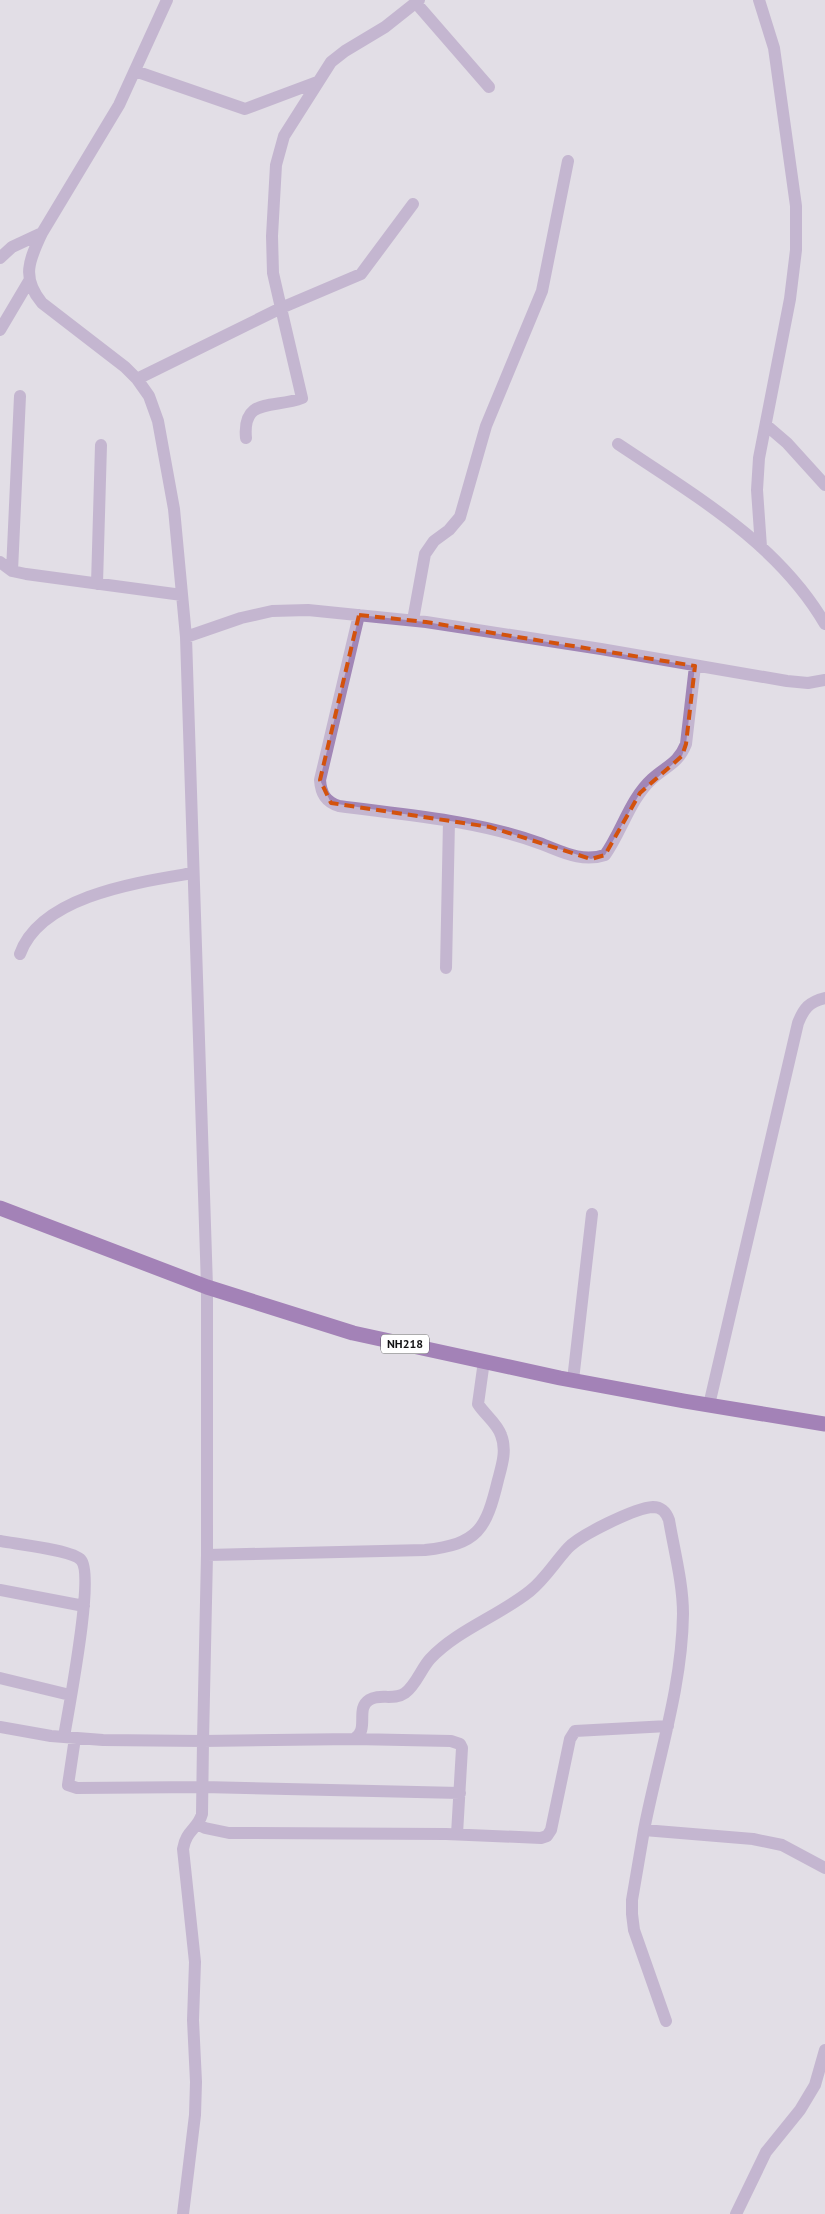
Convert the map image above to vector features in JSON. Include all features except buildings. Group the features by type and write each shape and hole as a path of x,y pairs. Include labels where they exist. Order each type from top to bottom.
{"highway":[{"name":"NH218","path":"0,1208 207,1287 353,1333 573,1380 825,1424"}],"street":[{"path":"167,0 119,105 32,254 29,266 29,281 33,293 42,303 125,366 137,379 148,396 158,420 174,509 186,638 207,1287 207,1555 202,1814 197,1824 185,1838 183,1849 194,1953 193,2020 196,2082 195,2115 183,2214"},
{"path":"759,0 774,48 796,206 796,250 790,299 759,458 756,490 760,547"},
{"path":"246,438 245,427 247,417 254,409 302,398 303,395 273,273 272,236 276,166 284,136 317,82 331,62 345,51 385,27 417,1 489,87"},
{"path":"136,71 244,109 317,82"},
{"path":"413,620 426,554 434,541 449,530 460,517 486,426 542,291 568,161"},
{"path":"137,379 281,308 361,274 413,204"},
{"path":"0,258 12,247 42,234"},
{"path":"0,330 29,281"},
{"path":"12,571 20,396"},
{"path":"766,425 787,442 825,485"},
{"path":"618,444 729,519 791,576 825,624"},
{"path":"97,584 101,445"},
{"path":"0,562 12,571 182,595"},
{"path":"186,638 241,618 272,611 308,610 413,620 601,649 787,681 808,683 825,680"},
{"path":"359,615 320,780 320,789 325,798 339,806 490,827 574,856 591,859 604,855 640,793 651,779 682,756 686,744 695,666"},
{"path":"446,968 449,820"},
{"path":"20,954 24,941 34,929 50,916 72,905 106,891 144,881 194,873"},
{"path":"709,1405 798,1023 804,1008 814,1001 825,998"},
{"path":"573,1380 592,1214"},
{"path":"207,1555 425,1550 451,1547 468,1539 482,1526 491,1509 504,1458 504,1446 499,1429 478,1404 484,1361"},
{"path":"354,1739 360,1736 362,1731 366,1701 373,1697 399,1696 405,1692 430,1659 446,1646 530,1591 543,1579 569,1548 586,1534 609,1522 652,1507 667,1513 683,1612 681,1650 674,1702 652,1787 632,1900 634,1930 666,2021"},
{"path":"0,1541 76,1556 83,1561 86,1571 84,1606 70,1695 68,1784 71,1787 203,1787 460,1793"},
{"path":"0,1590 84,1606"},
{"path":"0,1678 70,1695"},
{"path":"197,1824 229,1834 458,1834 534,1839 548,1836 551,1830 570,1739 575,1731 668,1726"},
{"path":"0,1727 69,1738 203,1741 354,1739 457,1742 462,1748 458,1834"},
{"path":"644,1830 753,1839 782,1845 825,1868"},
{"path":"736,2214 766,2152 800,2110 815,2085 825,2050"}],"highlighted area":[{"path":"359,615 426,622 695,666 686,744 682,756 640,793 605,855 591,859 490,827 331,803 320,780"}]}
